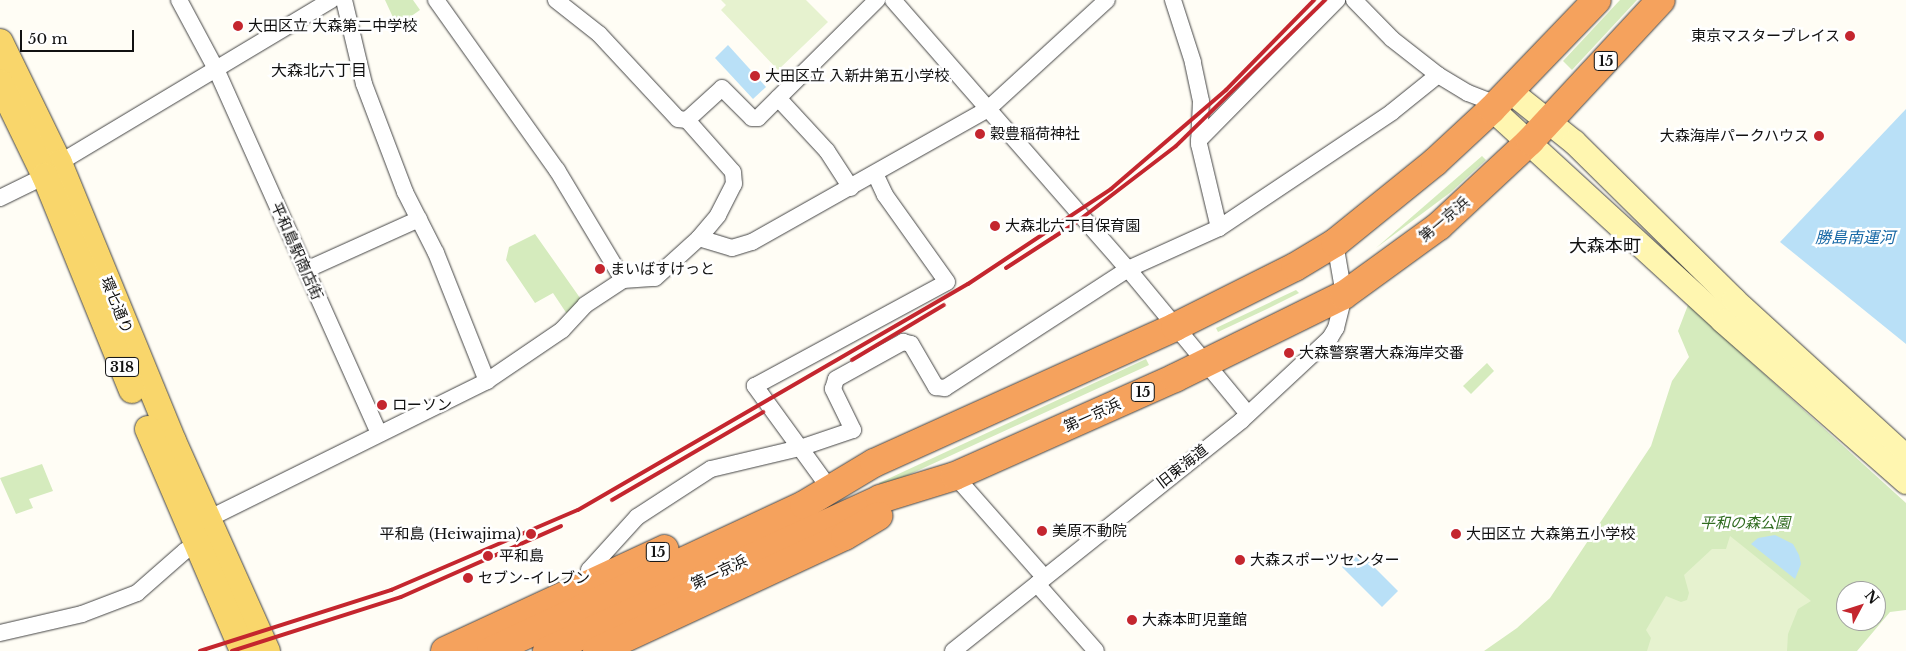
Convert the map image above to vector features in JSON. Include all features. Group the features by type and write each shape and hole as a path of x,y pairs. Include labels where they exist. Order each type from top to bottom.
{"highway":[{"name":"第一京浜","path":"547,651 880,499 946,479 1205,364 1344,294 1439,226 1530,142 1550,123 1661,0"},
{"name":"第一京浜","path":"499,647 804,505 874,462 1176,327 1254,289 1335,243 1435,162 1500,101 1592,2"},
{"name":"15","path":"444,651 822,478 874,462"},
{"name":"15","path":"597,651 845,536 946,479"}],"main road":[{"name":"環七通り","path":"0,42 52,169 267,651"},
{"name":"環七通り","path":"0,83 52,169 82,272 243,651"}],"street":[{"name":"平和島駅商店街","path":"179,0 216,69 379,433"},
{"path":"0,198 52,169 331,0"},
{"path":"344,0 364,84 405,192 419,219 487,381"},
{"path":"436,0 557,170 624,280"},
{"path":"208,519 487,381 562,330 585,306 624,280 655,278 699,238 718,215 734,184 733,172 687,120 678,119 599,34 556,0"},
{"path":"687,120 719,88 752,118 758,118 877,0"},
{"path":"893,0 1128,269 1248,414"},
{"path":"699,238 732,248 744,246 851,188 988,108 1106,0"},
{"path":"1173,0 1194,62 1201,101 1199,140 1219,228"},
{"path":"1199,140 1337,0"},
{"path":"1354,0 1392,39 1438,75 1468,93 1500,101 1550,123 1617,183 1734,300 1906,457"},
{"path":"594,581 588,570 637,517 711,469 800,448 852,431 833,389 835,379 902,342 910,344 936,387 945,388 1128,269 1219,228 1392,112 1438,75"},
{"path":"778,98 827,151 851,188"},
{"path":"1500,101 1530,142 1723,321 1906,482"},
{"path":"822,478 756,386 948,282 890,202 875,174"},
{"path":"306,270 419,219"},
{"name":"旧東海道","path":"953,651 1248,414 1330,338 1336,328 1344,294 1335,243"},
{"path":"946,479 1040,581 1096,651"},
{"path":"0,633 82,614 137,593 185,551 198,544"}],"green space":[{"path":"385,0 413,0 420,10 397,26"},
{"path":"721,0 806,0 828,22 778,70 721,10 726,5"},
{"path":"1620,0 1637,0 1572,70 1563,61"},
{"path":"1482,156 1486,160 1451,192 1376,248"},
{"path":"535,234 585,305 571,320 553,293 535,303 506,260 509,247"},
{"path":"1296,290 1299,293 1218,332 1216,328"},
{"name":"平和の森公園","path":"1688,305 1906,503 1906,610 1890,612 1886,617 1886,581 1836,581 1836,631 1874,631 1857,651 1484,651 1517,628 1550,598 1651,446 1672,381 1689,357 1678,331"},
{"path":"1146,359 1149,365 882,487 879,483"},
{"path":"1487,363 1494,371 1471,394 1463,386"},
{"path":"42,464 53,491 29,499 33,508 16,514 0,478"},
{"path":"1730,536 1811,601 1798,609 1788,634 1787,651 1647,651 1651,638 1646,630 1666,596 1681,602 1687,600 1689,593 1684,575 1712,549 1726,549"}],"water":[{"path":"728,45 766,87 753,99 715,58"},
{"name":"勝島南運河","path":"1906,109 1906,344 1780,242"},
{"path":"1775,535 1793,544 1799,555 1801,564 1795,579 1751,544 1758,538"},
{"path":"1358,551 1398,591 1382,607 1342,567"}],"railway":[{"path":"200,651 391,590 578,510 968,284 1111,189 1226,90 1314,0"},
{"path":"1006,268 1074,224 1176,146 1325,0"},
{"path":"852,360 944,305"},
{"path":"612,500 763,412"},
{"path":"232,651 401,597 561,526"}],"place":[{"name":"大田区立 大森第二中学校","path":"238,26"},
{"name":"東京マスタープレイス","path":"1850,36"},
{"name":"大田区立 入新井第五小学校","path":"755,76"},
{"name":"穀豊稲荷神社","path":"980,134"},
{"name":"大森海岸パークハウス","path":"1819,136"},
{"name":"大森北六丁目保育園","path":"995,226"},
{"name":"まいばすけっと","path":"600,269"},
{"name":"大森警察署大森海岸交番","path":"1289,353"},
{"name":"ローソン","path":"382,405"},
{"name":"美原不動院","path":"1042,531"},
{"name":"平和島 (Heiwajima)","path":"531,534"},
{"name":"大田区立 大森第五小学校","path":"1456,534"},
{"name":"平和島","path":"488,556"},
{"name":"大森スポーツセンター","path":"1240,560"},
{"name":"セブン-イレブン","path":"468,578"},
{"name":"大森本町児童館","path":"1132,620"}],"district":[{"name":"大森北六丁目","path":"319,70"},
{"name":"大森本町","path":"1605,246"}]}
